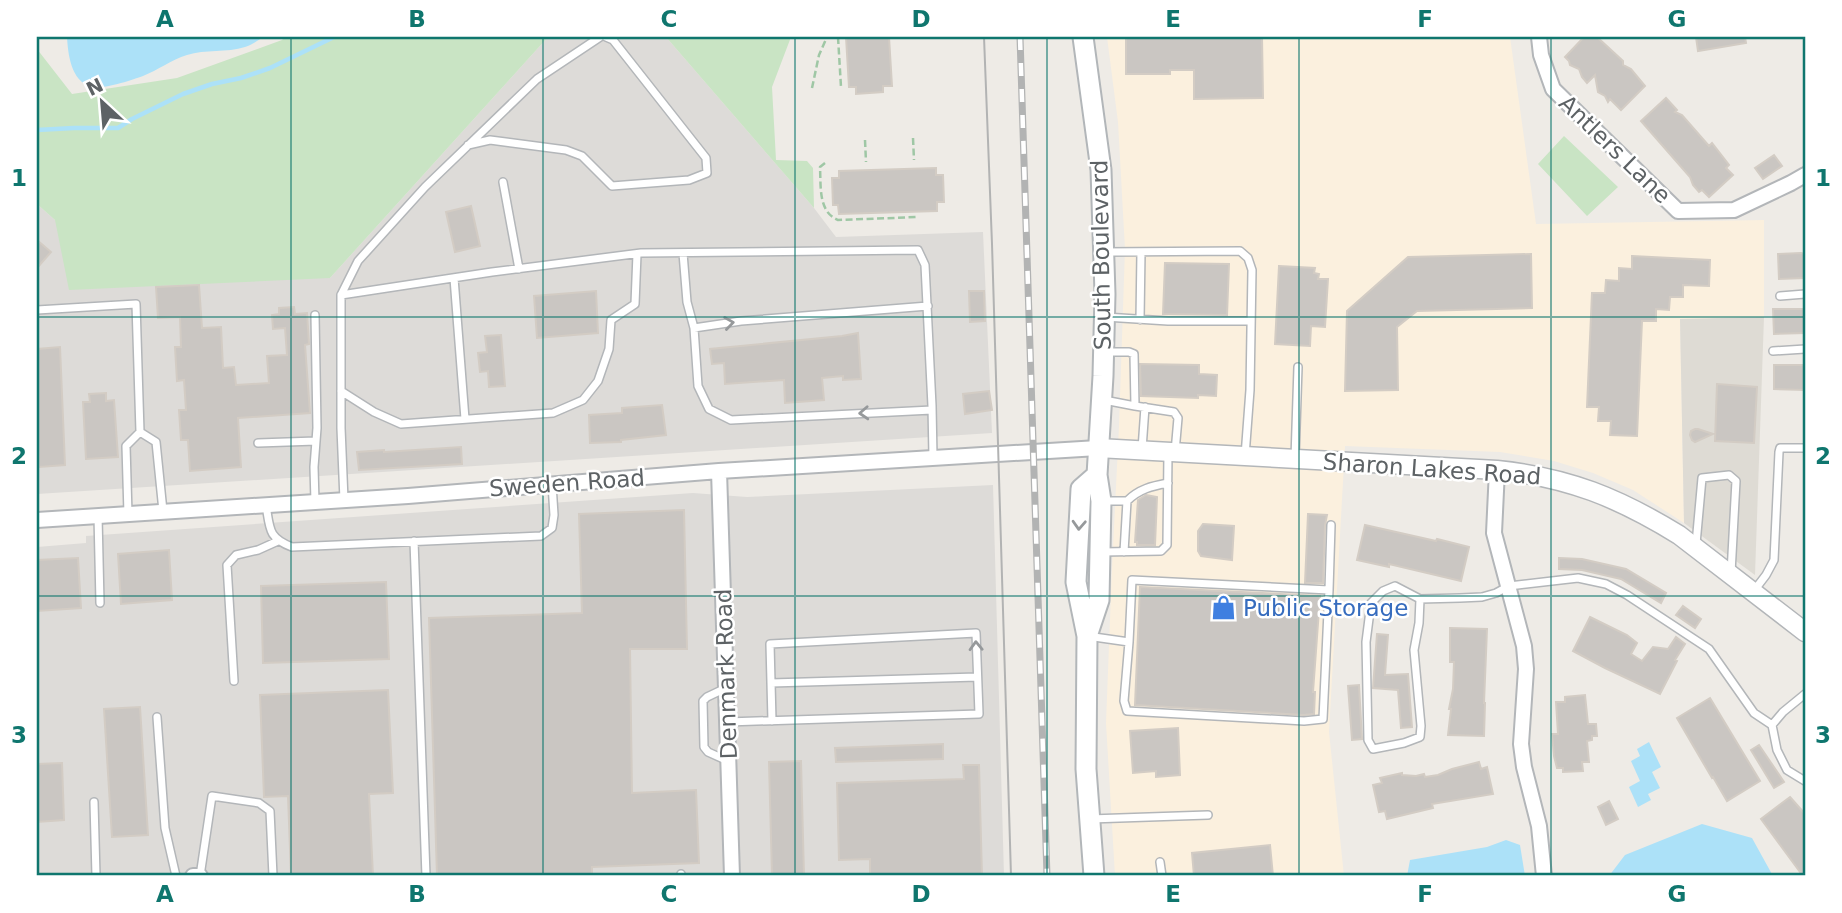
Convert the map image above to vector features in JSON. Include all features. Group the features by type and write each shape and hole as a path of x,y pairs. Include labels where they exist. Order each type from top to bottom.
{"main road":[{"name":"South Boulevard","path":"1083,37 1101,170 1105,317 1097,475 1101,501 1099,600 1087,636"},
{"name":"South Boulevard","path":"1094,876 1086,769 1087,636 1076,582 1080,489 1097,475"}],"street":[{"name":"Antlers Lane","path":"1539,37 1541,55 1553,89 1678,211 1734,210 1805,175"},
{"name":"Sharon Lakes Road","path":"1098,448 1497,470 1556,479 1613,498 1660,524 1805,632"},
{"name":"Sweden Road","path":"37,520 719,471 1098,448"},
{"path":"1497,470 1494,533 1524,646 1526,669 1521,744 1524,768 1539,826 1544,876"},
{"name":"Denmark Road","path":"719,471 732,876"},
{"path":"193,876 200,876"}],"lane":[{"path":"344,500 341,295 358,261 425,187 537,79 600,37"},
{"path":"468,145 490,140 566,150 582,156 612,187 689,180 707,173 706,158 613,40 606,37"},
{"path":"503,182 519,269"},
{"path":"341,295 637,254 918,250 925,265 928,306 933,457"},
{"path":"1104,252 1240,251 1248,258 1252,270 1250,390 1245,457"},
{"path":"1140,320 1142,252"},
{"path":"683,253 687,302 694,328 698,386 709,409 731,420 932,410"},
{"path":"341,391 374,412 401,424 553,413 583,400 598,381 602,370 609,349 611,320 635,304 637,254"},
{"path":"454,278 465,419"},
{"path":"1780,296 1805,294"},
{"path":"37,310 136,304 140,432 126,446 128,514"},
{"path":"694,328 741,321 928,306"},
{"path":"315,315 315,502"},
{"path":"1105,317 1251,321"},
{"path":"1773,351 1805,349"},
{"path":"1104,352 1135,354 1135,406"},
{"path":"1295,459 1298,367"},
{"path":"1100,552 1161,551 1167,545 1168,483 1178,418 1174,412 1101,400"},
{"path":"1142,451 1145,407"},
{"path":"140,432 156,442 163,511"},
{"path":"258,443 316,441"},
{"path":"1753,592 1774,560 1780,448 1805,448"},
{"path":"1695,548 1703,478 1729,475 1736,481 1731,575"},
{"path":"1101,501 1127,501 1147,487 1168,483"},
{"path":"266,505 270,530 278,541 292,547 541,536 552,528 552,484"},
{"path":"1124,552 1127,501"},
{"path":"98,516 100,603"},
{"path":"1329,590 1132,580 1124,701 1127,711 1304,721 1323,719 1329,590 1331,525"},
{"path":"234,681 227,565 236,555 258,550 278,541"},
{"path":"414,541 426,876"},
{"path":"1420,599 1414,650 1420,737 1404,743 1373,748 1368,740 1366,642 1371,603 1383,590 1395,586 1420,599 1482,597 1509,586 1578,578 1606,584 1627,595 1709,649 1754,713 1772,725 1777,750 1787,770 1805,781"},
{"path":"727,722 772,721 979,714 976,633 770,644 772,721"},
{"path":"1087,636 1129,642"},
{"path":"771,683 977,677"},
{"path":"726,688 703,701 704,747 708,752 729,761"},
{"path":"1772,725 1783,712 1803,697"},
{"path":"157,717 165,828 176,876"},
{"path":"200,876 212,796 259,803 270,811 273,876"},
{"path":"94,802 96,876"},
{"path":"1090,819 1208,815"},
{"path":"1160,862 1161,876"}],"path":[{"path":"812,88 819,55 827,37"},
{"path":"838,37 841,87"},
{"path":"913,138 914,160"},
{"path":"865,140 866,162"},
{"path":"825,163 820,167 822,196 830,216 838,220 918,217"}],"shaded area":[{"path":"548,37 666,37 836,237 983,232 992,433 37,494 37,204 55,220 330,278"},
{"path":"1107,37 1510,37 1536,224 1764,220 1764,317 1680,320 1684,523 1633,490 1593,473 1554,461 1500,452 1345,446 1329,732 1344,876 1115,876 1106,723 1125,249 1118,122"},
{"path":"1764,317 1755,575 1684,523 1680,319"},
{"path":"993,485 1004,876 37,876 37,547 86,543 86,536 693,493 747,497"}],"green space":[{"path":"285,37 548,37 330,278 69,290 55,220 37,204 37,49 72,94 177,78"},
{"path":"666,37 791,37 772,87 776,160 807,161 813,168 814,208"},
{"path":"1564,136 1618,187 1587,216 1538,164"}],"water":[{"path":"67,37 264,37 238,49 187,55 143,76 96,88 84,84 75,73"},
{"path":"1649,742 1661,767 1652,772 1660,788 1648,794 1651,800 1638,807 1629,787 1640,781 1631,761 1640,756 1637,749"},
{"path":"1702,824 1752,838 1773,876 1609,876 1625,855"},
{"path":"1506,840 1520,845 1525,876 1407,876 1410,860 1487,847"}],"building":[{"path":"846,37 889,37 892,86 883,86 883,92 856,94 856,87 849,87"},
{"path":"1126,37 1262,37 1263,98 1194,99 1194,70 1170,70 1170,74 1126,74"},
{"path":"1584,37 1597,37 1645,86 1621,110 1598,92 1595,75 1587,83 1579,69 1570,65 1565,57"},
{"path":"1696,37 1745,37 1746,43 1698,51"},
{"path":"1666,98 1677,110 1675,112 1682,115 1709,146 1712,143 1729,165 1726,168 1733,175 1709,197 1702,190 1699,192 1690,177 1641,121"},
{"path":"1774,155 1782,166 1763,179 1755,168"},
{"path":"936,168 936,175 943,175 944,202 937,202 937,211 839,214 838,205 833,205 832,178 839,178 839,171"},
{"path":"471,206 480,246 455,252 446,212"},
{"path":"37,240 51,252 37,268"},
{"path":"1531,254 1532,308 1417,311 1397,327 1398,390 1345,391 1347,311 1408,257"},
{"path":"1778,254 1805,254 1805,278 1779,279"},
{"path":"1632,256 1710,260 1709,286 1683,285 1683,297 1670,297 1669,310 1656,309 1656,321 1642,321 1637,436 1610,435 1611,421 1598,421 1599,407 1587,407 1592,293 1605,293 1606,280 1619,281 1619,268 1632,269"},
{"path":"1165,263 1229,264 1227,315 1163,314"},
{"path":"1279,266 1315,268 1314,273 1319,274 1318,279 1328,279 1325,327 1311,326 1310,346 1275,344"},
{"path":"199,285 202,328 221,327 223,368 234,367 236,385 269,383 267,356 287,355 285,328 273,329 272,315 279,314 279,308 294,307 295,314 307,313 309,344 305,345 310,413 238,418 241,467 190,471 188,440 181,440 179,410 186,410 184,380 177,381 175,347 181,347 180,317 158,318 156,287"},
{"path":"596,291 598,333 537,338 534,296"},
{"path":"969,291 984,291 985,321 970,322"},
{"path":"1773,309 1805,309 1805,333 1774,334"},
{"path":"858,333 861,379 843,380 843,376 822,378 824,400 785,403 784,380 725,384 724,363 712,364 710,349"},
{"path":"501,335 505,386 489,387 488,371 480,372 478,353 487,352 485,336"},
{"path":"60,347 65,465 39,467 37,349"},
{"path":"1140,364 1199,365 1199,374 1217,375 1216,396 1141,396"},
{"path":"1774,365 1805,365 1805,390 1774,389"},
{"path":"1717,384 1757,387 1754,443 1715,441"},
{"path":"989,391 992,410 965,414 963,394"},
{"path":"106,393 106,401 114,400 118,457 86,459 83,402 90,402 89,394"},
{"path":"662,405 666,435 621,442 590,443 589,415 622,413 622,408"},
{"path":"1695,429 1713,434 1695,442 1690,435"},
{"path":"461,447 462,464 359,470 357,452"},
{"path":"1146,495 1157,497 1155,545 1137,545 1138,500"},
{"path":"684,510 687,649 630,649 632,793 696,790 699,863 592,867 592,876 437,876 429,618 582,613 579,514"},
{"path":"1308,514 1327,515 1323,583 1305,583"},
{"path":"1203,524 1234,526 1232,560 1201,556 1198,551 1198,531"},
{"path":"1365,525 1469,547 1461,581 1389,564 1389,567 1357,560"},
{"path":"169,550 172,600 121,604 118,554"},
{"path":"78,558 81,608 37,611 37,560"},
{"path":"1559,558 1582,559 1626,569 1666,593 1661,603 1621,579 1582,570 1559,569"},
{"path":"386,582 389,659 263,663 261,586"},
{"path":"1140,587 1320,596 1313,692 1314,714 1135,705"},
{"path":"1683,606 1701,619 1695,628 1676,615"},
{"path":"1590,617 1627,635 1637,643 1631,654 1642,661 1653,647 1668,649 1676,637 1685,644 1660,694 1573,651"},
{"path":"1450,628 1487,629 1484,736 1448,735 1454,662 1450,662"},
{"path":"1377,634 1388,635 1385,675 1408,674 1412,727 1401,728 1398,690 1373,688"},
{"path":"1359,685 1362,739 1352,740 1348,686"},
{"path":"388,690 393,793 369,794 373,876 291,876 288,796 264,797 260,695"},
{"path":"1585,695 1588,724 1596,724 1597,736 1592,736 1592,740 1587,741 1589,762 1582,762 1583,771 1563,772 1563,768 1557,768 1554,756 1552,734 1558,734 1556,702 1565,702 1565,697"},
{"path":"1710,698 1760,781 1727,801 1677,718"},
{"path":"140,707 148,835 112,837 104,709"},
{"path":"1178,728 1180,775 1156,777 1156,771 1133,773 1130,731"},
{"path":"943,744 943,759 836,762 835,748"},
{"path":"1759,745 1784,782 1774,788 1751,750"},
{"path":"801,761 804,876 772,876 769,762"},
{"path":"1479,762 1481,769 1487,767 1493,794 1432,804 1433,808 1387,819 1385,811 1379,812 1373,785 1382,783 1380,778 1402,773 1416,776 1424,774 1425,777 1438,775"},
{"path":"62,763 64,820 37,822 37,764"},
{"path":"963,765 979,765 982,876 870,876 870,859 839,860 837,783 964,779"},
{"path":"1790,797 1805,814 1805,876 1761,819"},
{"path":"1609,801 1618,819 1606,825 1598,807"},
{"path":"1270,845 1273,876 1194,876 1192,853"}],"waterway":[{"path":"37,130 118,128 183,94 270,68 334,37"}],"tram line":[{"path":"984,37 1011,876"}],"railway":[{"path":"1020,37 1047,876"}],"place":[{"name":"Public Storage","path":"1223,608"}]}
